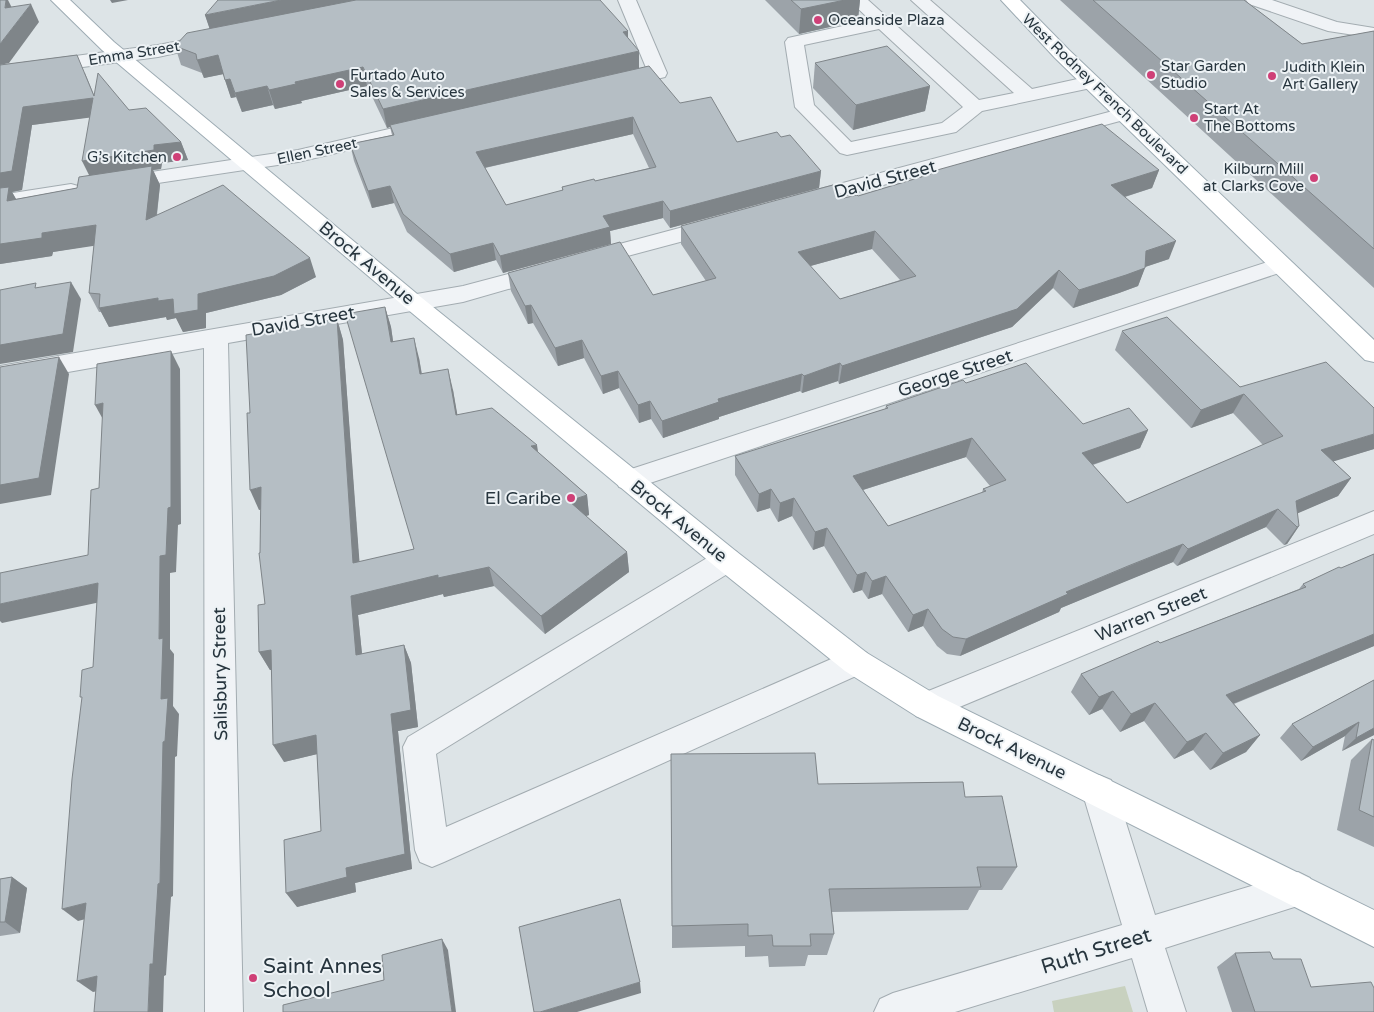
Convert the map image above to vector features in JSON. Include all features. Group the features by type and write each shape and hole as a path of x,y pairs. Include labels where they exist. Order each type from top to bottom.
{"main road":[{"name":"Brock Avenue","path":"60,0 120,56 414,303 727,560 856,662 927,706 1374,928"},
{"name":"West Rodney French Boulevard","path":"1010,0 1091,82 1374,354"}],"street":[{"path":"600,86 658,73 627,0"},
{"path":"920,0 1029,96"},
{"path":"1255,0 1334,27 1374,33"},
{"path":"865,1 883,22 975,107"},
{"path":"883,22 794,42 805,107 847,149 949,128 975,107 1091,82"},
{"name":"Emma Street","path":"0,72 158,51 232,36"},
{"name":"David Street","path":"778,208 1124,114"},
{"name":"Ellen Street","path":"0,201 298,156 444,123"},
{"name":"David Street","path":"0,375 462,294 740,218"},
{"name":"George Street","path":"629,480 1280,264"},
{"name":"Salisbury Street","path":"216,336 224,1012"},
{"name":"Warren Street","path":"927,706 1374,522"},
{"path":"727,560 419,747 432,850 856,662"},
{"path":"1099,791 1167,1012"},
{"name":"Ruth Street","path":"894,1012 1298,890"}],"green space":[{"path":"1125,986 1133,1012 1054,1012 1052,1001"}],"building":[{"path":"0,0 6,0 5,8 31,4 0,44"},
{"path":"218,0 281,0 205,15"},
{"path":"356,0 600,0 628,31 623,32 639,51 383,109 363,67 295,82 296,84 269,90 267,86 235,93 230,79 225,80 218,55 197,60 196,54 175,46 187,33"},
{"path":"791,0 845,0 801,9"},
{"name":"Kilburn Mill at Clarks Cove","path":"1093,0 1244,0 1302,44 1374,31 1374,249"},
{"path":"887,46 930,86 856,105 815,63"},
{"path":"77,55 94,96 98,73 129,110 146,108 181,142 154,145 154,150 82,161 93,98 23,107 12,171 0,173 0,65"},
{"path":"649,66 680,103 711,97 737,142 777,132 781,137 790,135 821,171 670,211 663,201 603,216 610,227 500,256 493,243 450,254 403,214 390,186 368,191 350,144 394,135 390,125","holes":["633,117 656,167 562,187 563,190 506,205 476,152"]},
{"path":"1102,124 1159,170 1111,185 1176,241 1146,251 1145,268 1126,275 1079,290 1059,270 1017,309 842,366 840,363 804,376 802,374 718,399 719,402 662,421 650,401 638,405 618,371 601,376 582,340 555,348 531,305 525,306 508,273 620,242 653,295 716,278 681,226 833,185 844,198 858,196 931,174 930,172","holes":["875,231 916,276 840,299 798,252"]},
{"path":"152,166 146,220 223,185 310,258 274,276 198,294 198,310 174,314 173,299 158,301 158,298 99,308 100,294 89,293 96,225 42,233 42,238 0,244 0,188 9,187 7,201 77,188 79,177"},
{"path":"71,282 63,334 0,345 0,290 36,283 35,288"},
{"path":"385,307 391,342 414,338 420,374 448,369 456,415 492,408 537,445 531,446 587,495 569,501 627,552 541,616 489,567 438,578 438,575 351,596 356,655 404,645 411,710 391,714 405,854 346,868 347,877 286,893 284,840 321,831 316,735 273,745 271,650 259,652 258,605 265,604 259,553 261,487 250,490 247,413 250,413 246,335 337,319 353,563 414,549 345,314"},
{"path":"1167,317 1240,387 1326,362 1374,408 1374,434 1321,450 1351,478 1296,501 1299,526 1297,527 1278,509 1188,549 1183,544 1128,566 1066,592 1068,594 966,639 953,637 942,629 928,609 913,615 886,576 872,581 866,572 857,575 827,528 815,532 794,498 780,503 771,489 759,494 735,456 888,408 886,406 963,380 966,383 1026,363 1083,424 1129,408 1148,430 1082,453 1127,503 1283,436 1244,394 1201,410 1122,331","holes":["972,438 1006,480 983,489 986,491 888,526 853,476"]},
{"path":"171,351 171,507 168,508 166,555 160,556 159,639 163,638 161,699 168,698 165,741 163,742 160,883 158,884 153,964 150,964 148,1012 94,1012 97,976 77,981 86,903 62,909 72,779 82,697 80,697 82,670 93,667 98,583 0,604 0,573 88,555 91,490 99,488 103,403 95,405 97,364"},
{"path":"59,357 39,478 0,485 0,367"},
{"path":"1374,554 1374,634 1226,695 1260,735 1223,753 1206,733 1187,742 1155,703 1131,714 1113,691 1099,697 1081,674 1158,641 1160,643 1306,587 1303,584 1339,567 1341,568"},
{"path":"1374,680 1374,728 1356,738 1359,722 1313,747 1292,724"},
{"path":"1372,739 1374,740 1374,817 1359,810"},
{"path":"815,753 818,784 963,782 965,797 1002,796 1017,867 977,867 981,887 829,889 834,934 810,934 811,946 773,946 772,935 748,936 748,924 672,926 671,754"},
{"path":"12,877 5,922 0,922 0,879"},
{"path":"620,899 640,982 540,1012 534,1012 519,927"},
{"path":"442,939 452,1012 283,1012 283,1005 384,980 382,955"},
{"path":"1270,952 1273,959 1301,959 1311,987 1371,982 1374,988 1374,1012 1255,1012 1235,953"}],"place":[{"name":"Oceanside Plaza","path":"818,20"},
{"name":"Star Garden Studio","path":"1151,75"},
{"name":"Judith Klein Art Gallery","path":"1272,76"},
{"name":"Furtado Auto Sales & Services","path":"340,84"},
{"name":"Start At The Bottoms","path":"1194,118"},
{"name":"G’s Kitchen","path":"177,157"},
{"name":"Kilburn Mill at Clarks Cove","path":"1314,178"},
{"name":"El Caribe","path":"571,498"},
{"name":"Saint Annes School","path":"253,978"}]}
